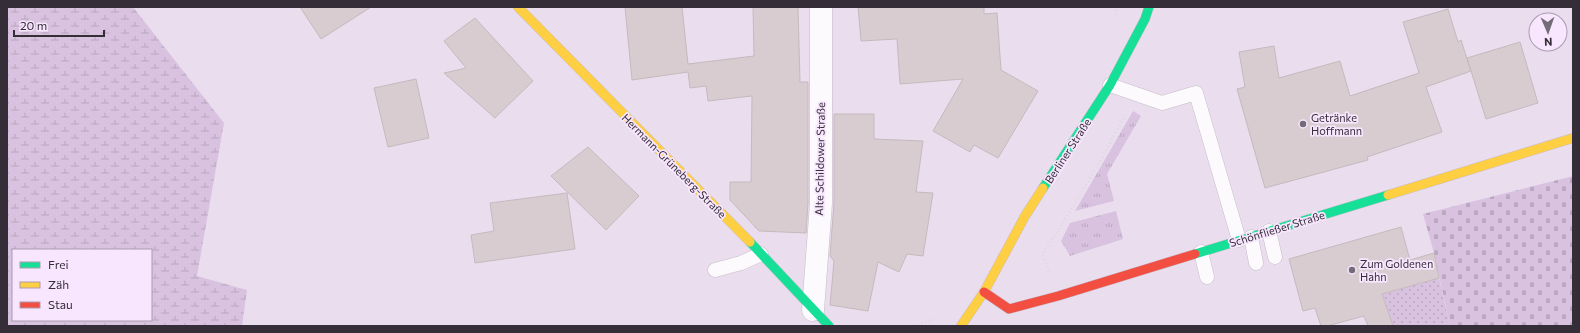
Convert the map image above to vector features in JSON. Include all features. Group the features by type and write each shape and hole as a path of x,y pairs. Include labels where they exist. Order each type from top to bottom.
{"main road":[{"name":"Hermann-Grüneberg-Straße","path":"518,7 761,254 829,326"},
{"name":"Berliner Straße","path":"961,326 984,292 1025,216 1110,85 1145,18 1149,7"},
{"name":"Schönfließer Straße","path":"984,292 1009,309 1058,296 1573,138"}],"street":[{"name":"Alte Schildower Straße","path":"813,310 821,203 821,7"}],"lane":[{"path":"1110,85 1162,103 1196,92 1245,238 1256,263"},
{"path":"1269,231 1275,257"},
{"path":"1201,252 1207,277"},
{"path":"715,270 741,263 761,254"}],"path":[{"path":"1058,296 1042,254 1060,228 1094,172 1136,94"},
{"path":"914,326 939,317"}],"green space":[{"path":"7,7 133,7 224,123 197,276 247,290 242,326 7,326"},
{"path":"1133,111 1141,116 1107,174 1114,201 1075,211"},
{"path":"1573,176 1573,326 1450,326 1434,253 1423,214"},
{"path":"1116,211 1123,239 1070,256 1061,241 1070,223"},
{"path":"1439,278 1450,326 1393,326 1381,291"}],"building":[{"path":"300,7 371,7 321,39"},
{"path":"625,7 682,7 688,64 754,56 753,7 798,7 800,82 808,82 808,203 806,233 759,231 730,200 730,182 751,182 752,96 708,101 706,86 690,88 688,72 632,80"},
{"path":"858,7 984,7 984,14 997,13 1001,70 1038,91 998,158 974,145 970,152 933,131 963,79 900,84 897,39 861,41"},
{"path":"1448,9 1458,42 1461,40 1471,71 1426,87 1442,132 1367,157 1368,160 1265,188 1237,89 1245,87 1239,52 1274,46 1279,78 1340,61 1350,96 1419,73 1403,22"},
{"path":"475,18 533,81 495,118 444,73 466,68 444,41"},
{"path":"1520,42 1538,103 1486,119 1467,58"},
{"path":"416,79 429,138 388,147 374,88"},
{"path":"834,114 874,114 874,139 923,141 916,192 933,193 923,256 907,254 899,272 878,262 868,311 830,305 834,261 830,256 834,203"},
{"path":"588,147 639,196 606,230 551,176"},
{"path":"567,193 575,249 475,263 471,235 494,231 490,203"},
{"name":"Zum Goldenen Hahn","path":"1401,227 1410,260 1434,253 1439,278 1382,294 1393,326 1368,326 1364,316 1327,326 1321,326 1315,308 1303,311 1289,259"}],"traffic: fast":[{"path":"1043,188 1110,85 1145,19 1149,7"},
{"path":"1195,254 1388,195"},
{"path":"750,242 829,326"}],"traffic: slow":[{"path":"518,7 750,242"},
{"path":"1388,195 1573,138"},
{"path":"961,326 984,292 1025,216 1043,188"}],"traffic: jam":[{"path":"984,292 1009,309 1058,296 1195,254"}],"place":[{"name":"Getränke Hoffmann","path":"1303,124"},
{"name":"Zum Goldenen Hahn","path":"1352,270"}]}
